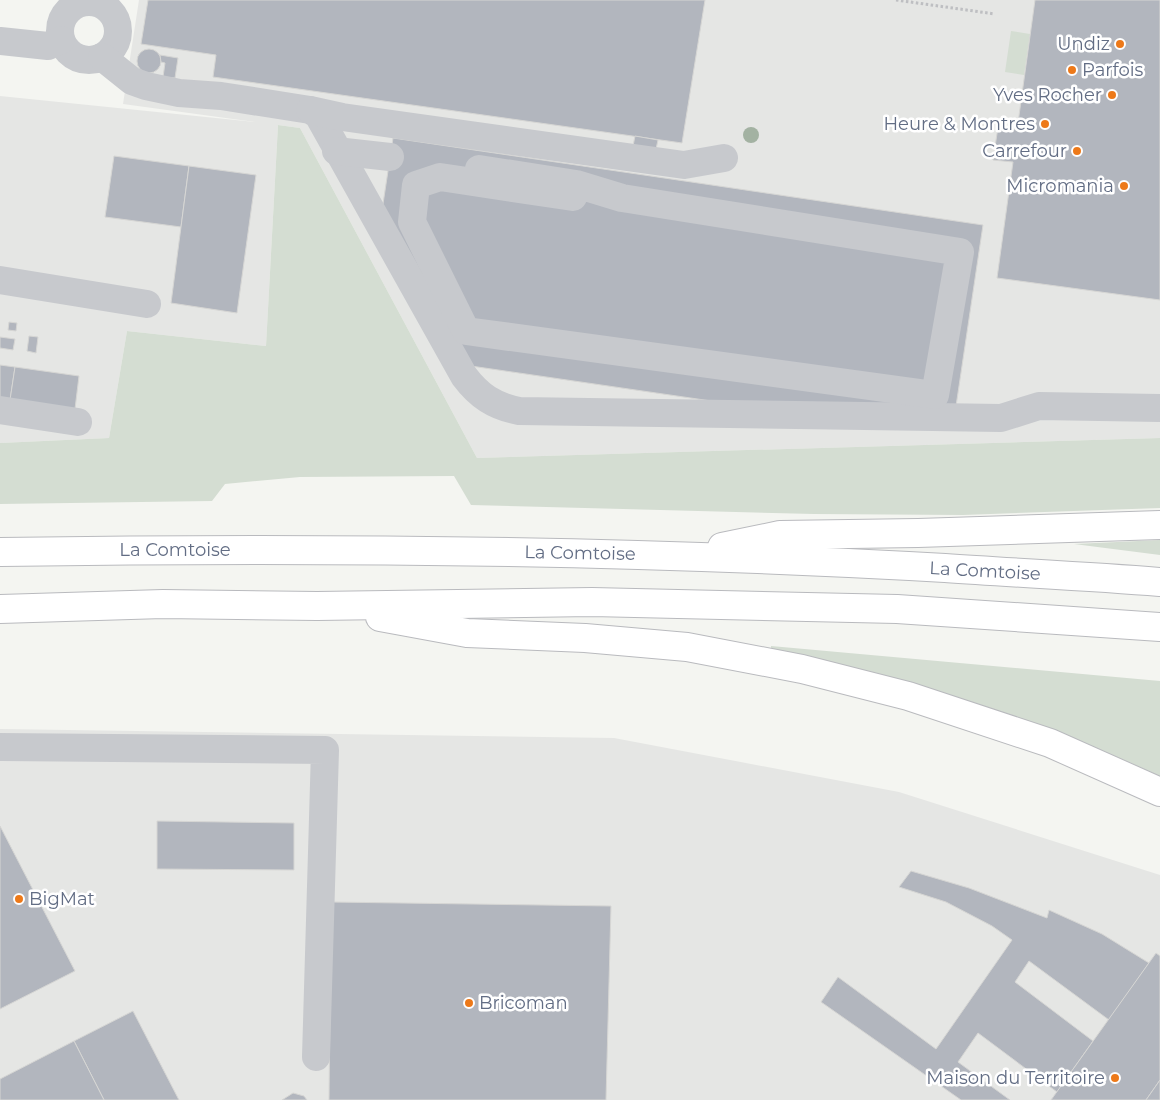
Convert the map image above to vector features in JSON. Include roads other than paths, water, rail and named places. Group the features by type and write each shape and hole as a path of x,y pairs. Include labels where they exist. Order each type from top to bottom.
{"highway":[{"path":"686,555 780,534 918,533 1160,525"},
{"name":"La Comtoise","path":"0,552 364,550 686,555 1160,582"},
{"path":"0,609 163,604 317,606 592,602 878,609 1160,627"},
{"path":"317,606 467,633 585,638 687,647 802,669 908,696 1050,743 1160,792"}],"lane":[{"path":"95,2 112,14 118,32 113,47 102,57 92,60 73,56 61,40 62,20 75,5 95,2"},
{"path":"0,42 48,46 61,40"},
{"path":"102,57 132,81 179,94 221,96 342,117 684,165 724,158"},
{"path":"310,110 321,118 336,151 464,376 487,400 502,408 518,411 1001,418 1039,406 1160,408"},
{"path":"336,151 390,157"},
{"path":"478,169 576,184 622,198 960,252 935,395 466,331 412,222 416,185 440,177 573,197"},
{"path":"0,280 146,304"},
{"path":"0,410 78,422"},
{"path":"0,747 325,750 316,1058"}],"place":[{"name":"Undiz","path":"1120,44"},
{"name":"Parfois","path":"1072,70"},
{"name":"Yves Rocher","path":"1112,95"},
{"name":"Heure & Montres","path":"1045,124"},
{"name":"Carrefour","path":"1077,151"},
{"name":"Micromania","path":"1124,186"},
{"name":"BigMat","path":"19,899"},
{"name":"Bricoman","path":"469,1003"},
{"name":"Maison du Territoire","path":"1115,1078"}]}
